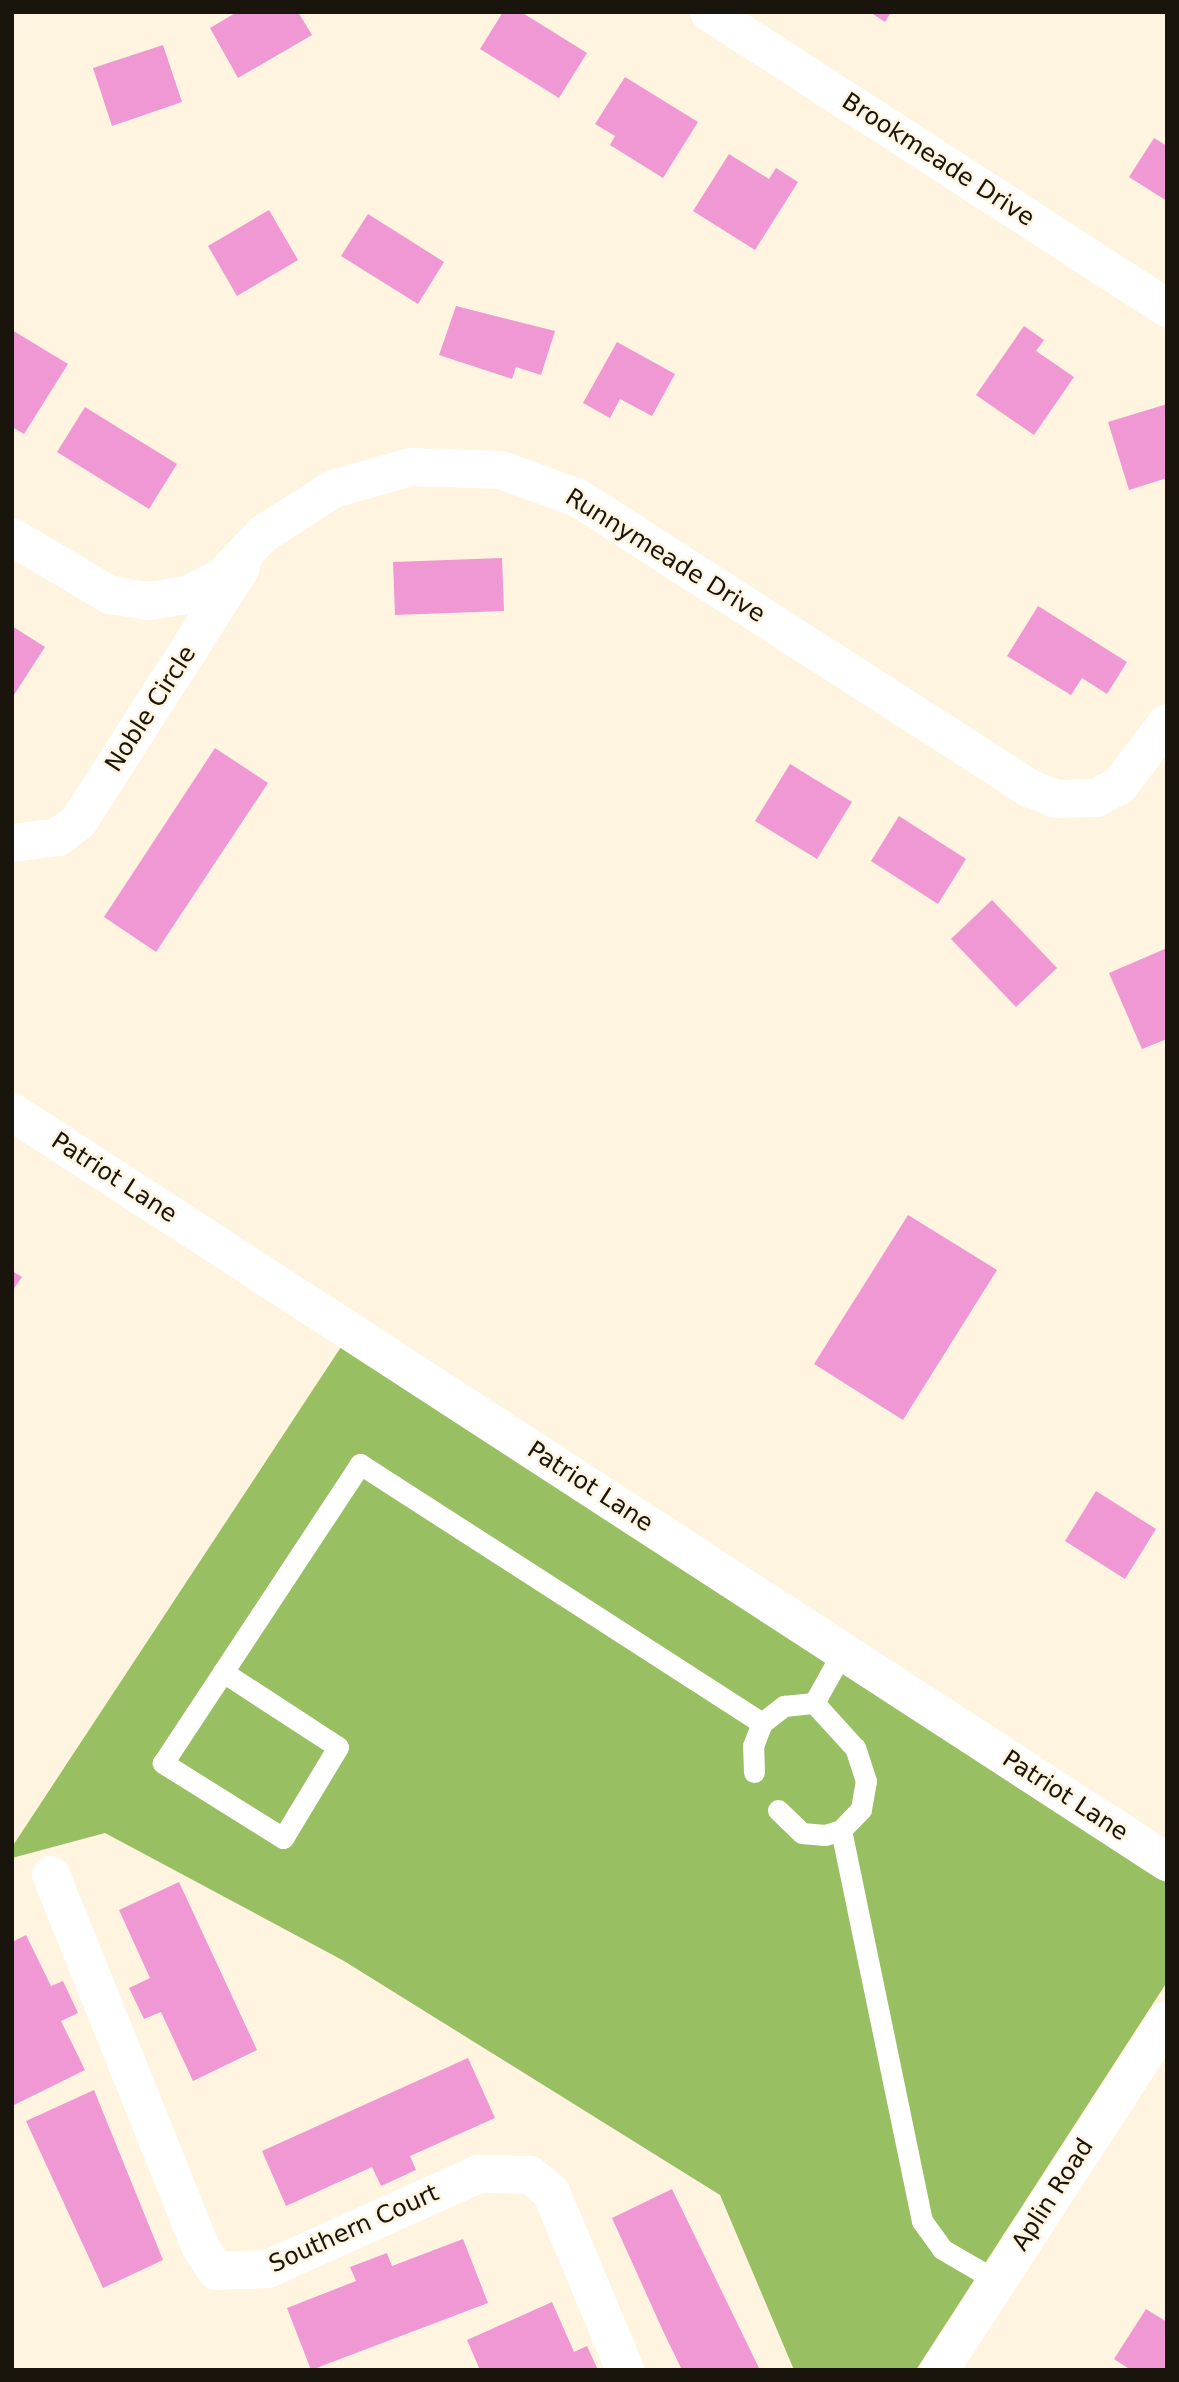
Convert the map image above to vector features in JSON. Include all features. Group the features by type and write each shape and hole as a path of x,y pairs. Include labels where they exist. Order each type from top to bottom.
{"street":[{"name":"Brookmeade Drive","path":"709,12 1167,308"},
{"name":"Runnymeade Drive","path":"12,537 110,595 149,601 188,595 223,576 263,534 305,504 370,475 411,467 501,470 579,498 1029,788 1056,799 1096,798 1119,786 1167,723"},
{"name":"Noble Circle","path":"12,843 58,837 79,821 263,534"},
{"name":"Patriot Lane","path":"12,1112 1167,1862"},
{"name":"Southern Court","path":"51,1875 201,2248 216,2271 268,2269 478,2174 530,2175 551,2192 625,2370"},
{"name":"Aplin Road","path":"940,2370 1167,2020"}],"lane":[{"path":"223,1672 338,1747 283,1838 163,1763 360,1464 762,1723"},
{"path":"814,1703 843,1651"},
{"path":"754,1772 753,1745 762,1723 784,1706 814,1703"},
{"path":"778,1810 802,1833 841,1830 861,1809 866,1781 855,1748 814,1703"},
{"path":"841,1830 922,2221 942,2249 997,2281"}],"green space":[{"path":"341,1347 1167,1883 1167,1982 916,2370 794,2370 720,2195 344,1961 105,1833 12,1858 12,1847"}],"building":[{"path":"237,12 298,12 312,35 238,78 210,28"},
{"path":"503,12 521,12 587,53 559,98 480,49"},
{"path":"870,12 891,12 885,22"},
{"path":"163,45 182,102 112,126 93,68"},
{"path":"625,77 698,122 663,178 610,145 615,136 595,124"},
{"path":"1154,138 1167,146 1167,201 1129,177"},
{"path":"729,154 769,179 776,168 798,182 755,250 693,211"},
{"path":"269,210 298,260 237,296 208,246"},
{"path":"368,214 444,262 418,304 341,256"},
{"path":"456,306 555,331 541,375 516,367 512,379 439,355"},
{"path":"1024,326 1044,340 1036,351 1074,377 1034,435 976,395"},
{"path":"12,330 68,364 24,434 12,427"},
{"path":"617,342 675,374 652,416 620,399 610,418 583,403"},
{"path":"1167,404 1167,478 1129,490 1108,422"},
{"path":"85,407 177,464 149,509 57,452"},
{"path":"502,558 504,611 395,615 393,562"},
{"path":"1038,606 1127,662 1107,694 1082,678 1071,695 1007,656"},
{"path":"12,626 45,647 12,698"},
{"path":"215,748 268,783 156,952 104,917"},
{"path":"790,764 852,802 817,859 755,821"},
{"path":"899,816 966,859 938,904 871,861"},
{"path":"992,900 1057,968 1016,1007 951,939"},
{"path":"1167,948 1167,1039 1142,1049 1109,973"},
{"path":"908,1215 997,1270 903,1420 814,1364"},
{"path":"12,1271 22,1277 12,1291"},
{"path":"1096,1491 1156,1529 1125,1579 1065,1541"},
{"path":"179,1882 257,2050 193,2081 161,2012 144,2019 129,1988 150,1978 119,1910"},
{"path":"26,1935 51,1986 63,1981 78,2013 61,2021 85,2070 12,2106 12,1942"},
{"path":"468,2058 495,2118 410,2156 416,2170 381,2186 372,2167 286,2206 262,2151"},
{"path":"94,2090 163,2260 103,2288 26,2121"},
{"path":"672,2189 760,2370 682,2370 664,2333 612,2218"},
{"path":"463,2239 488,2303 311,2370 287,2308 356,2281 350,2267 387,2253 392,2266"},
{"path":"552,2302 574,2352 587,2346 598,2370 480,2370 467,2340"},
{"path":"1146,2309 1167,2322 1167,2370 1131,2370 1114,2359"}]}
